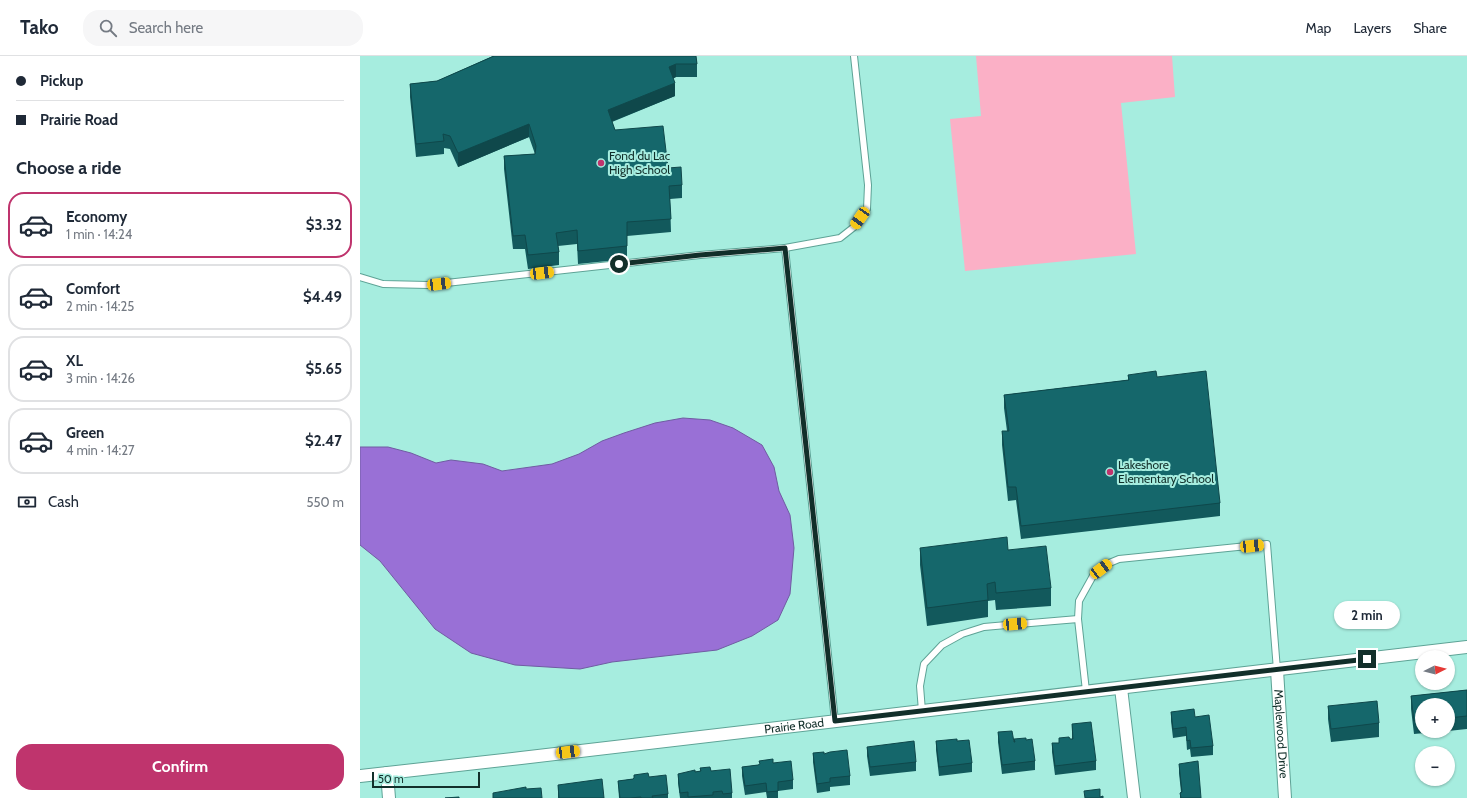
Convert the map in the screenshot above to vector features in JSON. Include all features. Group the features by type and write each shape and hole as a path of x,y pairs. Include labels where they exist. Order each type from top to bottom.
{"street":[{"name":"Prairie Road","path":"360,776 1467,647"},
{"name":"Maplewood Drive","path":"1277,670 1285,798"},
{"path":"1121,688 1134,798"},
{"path":"387,773 389,798"}],"lane":[{"path":"360,277 384,284 428,285 700,255 785,248 840,238 854,228 867,209 868,185 854,56"},
{"path":"785,248 835,721"},
{"path":"1086,691 1078,619 1079,601 1094,574 1107,564 1120,560 1267,544 1277,670"},
{"path":"922,711 920,686 924,664 942,645 962,634 984,627 1078,619"}],"shaded area":[{"path":"976,56 1172,56 1175,97 1121,103 1136,254 965,271 950,119 981,116"},
{"path":"683,418 710,420 733,428 762,445 774,467 779,491 790,515 794,548 790,594 778,620 752,636 717,650 612,662 580,669 515,665 471,653 435,629 380,561 360,545 360,447 388,447 411,453 436,463 451,460 483,464 502,471 552,464 579,454 602,441 624,433 655,423"}],"building":[{"name":"Fond du Lac High School","path":"494,56 696,56 697,64 676,64 669,67 675,83 608,110 615,130 663,126 668,168 681,167 682,185 669,186 671,219 627,222 627,246 578,251 577,230 556,233 559,252 528,255 525,235 513,236 504,156 535,154 536,146 529,124 458,153 450,136 443,134 444,141 416,144 410,84 437,81"},
{"name":"Lakeshore Elementary School","path":"1156,371 1157,377 1206,371 1220,503 1021,526 1016,487 1008,487 1002,431 1009,431 1004,395 1129,380 1128,375"},
{"path":"1007,537 1008,550 1046,546 1051,588 996,593 995,582 987,584 988,600 927,608 920,548"},
{"path":"1467,690 1467,716 1455,717 1455,698 1415,698 1414,721 1411,696"},
{"path":"1377,701 1379,723 1331,729 1328,706"},
{"path":"1194,709 1195,717 1209,715 1213,746 1191,748 1190,740 1187,741 1186,727 1173,729 1171,712"},
{"path":"1091,722 1096,761 1055,766 1052,743 1059,743 1059,738 1069,737 1070,739 1073,739 1072,724"},
{"path":"1012,731 1014,742 1014,739 1032,739 1035,761 1002,765 998,732"},
{"path":"957,739 957,741 969,740 972,763 939,767 936,741"},
{"path":"914,741 916,762 870,767 867,747"},
{"path":"847,750 850,776 830,778 830,782 817,784 813,753 824,752 824,754"},
{"path":"773,759 773,763 791,761 793,780 778,782 778,791 767,792 766,783 745,786 742,767 758,765 760,764 759,761"},
{"path":"1198,761 1201,798 1181,798 1180,793 1182,792 1179,764"},
{"path":"710,767 711,771 730,769 732,793 723,794 722,791 713,792 713,795 688,797 688,792 680,793 678,774 695,770 695,772 701,771 700,768"},
{"path":"648,773 649,777 666,775 668,794 652,796 653,798 620,798 618,781 633,779 634,775"},
{"path":"602,779 604,798 559,798 558,785"},
{"path":"526,787 526,789 541,788 542,798 493,798 493,793"},
{"path":"1100,789 1100,797 1103,796 1103,798 1085,798 1084,791"}],"place":[{"name":"Fond du Lac High School","path":"601,163"},
{"name":"Lakeshore Elementary School","path":"1110,472"}],"route":[{"path":"619,264 785,248 835,721 1367,659"}]}
